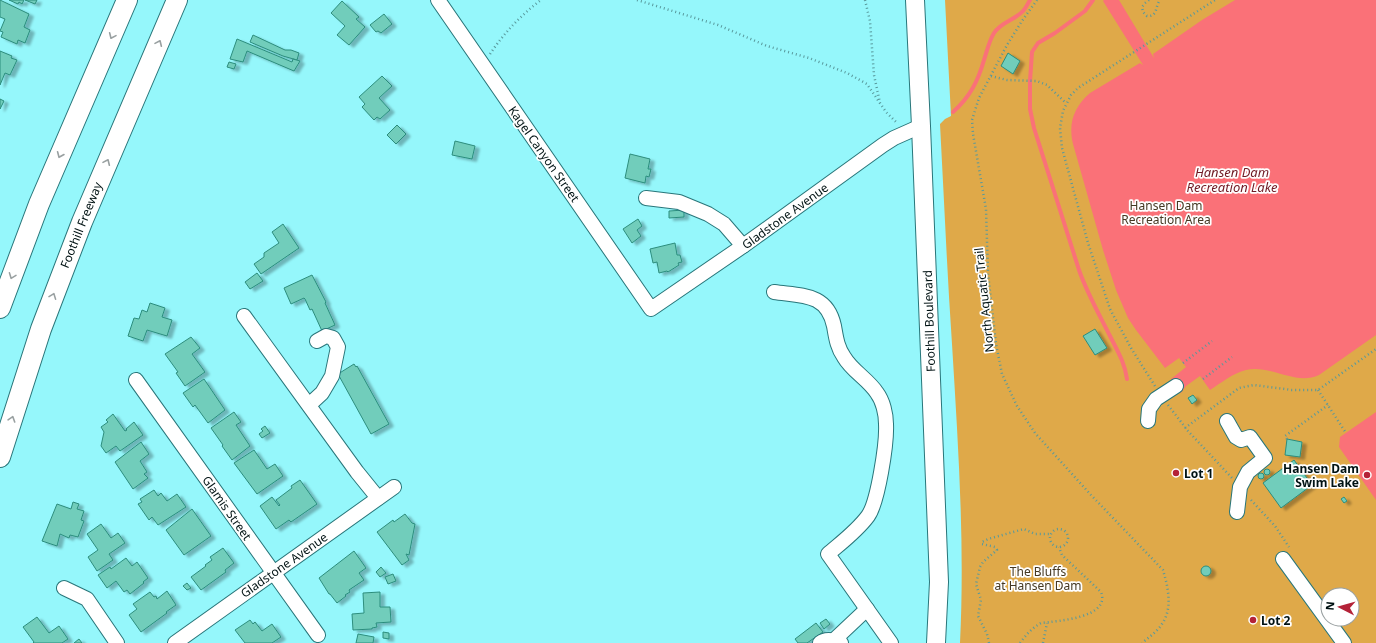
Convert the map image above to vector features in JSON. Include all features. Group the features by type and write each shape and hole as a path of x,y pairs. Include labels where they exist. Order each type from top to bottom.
{"highway":[{"path":"0,308 39,204 127,0"},
{"name":"Foothill Freeway","path":"0,457 41,329 77,235 177,0"}],"main road":[{"name":"Foothill Boulevard","path":"915,0 939,582 936,643"}],"street":[{"name":"Kagel Canyon Street","path":"438,0 651,309"},
{"name":"Gladstone Avenue","path":"651,309 743,246 883,145 894,138 921,126"},
{"path":"646,198 679,202 708,214 724,224 743,246"},
{"path":"774,292 809,297 822,302 832,317 837,344 844,357 853,369 877,392 883,404 886,425 885,447 877,492 869,515 851,535 828,554 891,643"},
{"path":"244,316 357,472 378,498"},
{"path":"309,405 322,393 332,376 338,347 333,338 326,336 317,341"},
{"name":"Glamis Street","path":"136,380 318,636"},
{"path":"1148,420 1149,409 1156,399 1176,386"},
{"path":"1227,421 1236,437 1240,440 1250,437 1265,458 1248,472 1240,487 1237,512"},
{"name":"Gladstone Avenue","path":"175,643 394,487"},
{"path":"1287,555 1344,643"},
{"path":"64,588 87,599 117,643"},
{"path":"820,643 823,640 838,641 867,609"}],"path":[{"path":"482,64 504,34 530,8 541,0"},
{"path":"637,0 718,25 767,46 809,58 847,73 867,84 886,112 898,124 921,126"},
{"path":"865,0 870,21 874,75 881,105"},
{"name":"North Aquatic Trail","path":"1037,0 1007,45 979,98 972,120 986,209 988,274 996,344 1002,374 1017,406 1035,433 1091,495 1163,570 1167,583 1169,599 1167,613 1163,624 1156,632 1142,643"},
{"path":"1149,0 1145,2 1142,7 1146,16 1151,16 1154,14 1160,0"},
{"path":"1215,0 1078,88 1066,103 1061,119 1060,138 1088,243 1110,309 1131,348 1185,428 1274,526 1287,555"},
{"path":"991,76 1007,80 1038,81 1051,88 1066,103"},
{"path":"1183,363 1212,341"},
{"path":"1185,428 1240,388 1254,385 1292,390 1318,390 1376,349"},
{"path":"1202,379 1232,358"},
{"path":"1318,390 1346,433"},
{"path":"1287,439 1285,436 1328,405"},
{"path":"989,643 987,634 978,616 981,600 976,584 980,567 983,562 997,550 995,547 982,544 982,542 1024,529 1035,534 1050,534 1054,530 1060,529 1067,534 1068,540 1059,547"},
{"path":"1050,534 1051,543 1059,547"},
{"path":"1020,643 1030,630 1041,623 1085,616 1100,605 1103,599 1101,592 1062,555 1059,547"},
{"path":"1043,643 1047,622"}],"green space":[{"name":"Hansen Dam Recreation Area","path":"945,0 1376,0 1376,643 960,643 962,568 960,493 940,124 951,116"}],"water":[{"name":"Hansen Dam Recreation Lake","path":"1119,0 1154,58 1153,54 1202,20 1235,0 1376,0 1376,335 1319,375 1310,378 1301,378 1264,370 1246,370 1232,376 1210,390 1200,376 1186,386 1181,393 1171,379 1186,367 1179,358 1165,368 1128,318 1116,290 1103,250 1073,144 1071,129 1076,110 1084,98 1140,63 1143,65 1103,1"},
{"name":"Hansen Dam Swim Lake","path":"1376,412 1376,500 1339,447 1340,437"}],"building":[{"path":"0,0 29,14 24,27 30,30 25,43 18,40 17,44 1,37 3,32 0,31 5,19 0,17"},
{"path":"9,0 24,0 22,4 19,2 18,4"},
{"path":"25,0 37,0 35,4"},
{"path":"342,1 359,17 356,19 365,27 349,45 337,35 345,26 331,13"},
{"path":"384,14 392,24 381,33 378,31 376,32 370,25"},
{"path":"253,35 285,50 291,50 299,53 297,60 283,56 250,42"},
{"path":"237,39 292,62 293,59 300,61 294,71 247,51 243,62 230,59"},
{"path":"0,51 17,60 10,75 5,73 0,85"},
{"path":"1008,53 1020,61 1013,74 1001,66"},
{"path":"229,62 236,64 234,69 227,67"},
{"path":"382,76 392,86 379,98 390,110 380,119 377,117 374,120 362,107 365,104 359,97"},
{"path":"0,99 4,101 0,109"},
{"path":"397,125 406,134 396,144 387,135"},
{"path":"455,141 475,146 472,159 452,155"},
{"path":"630,154 650,159 648,169 651,169 649,177 646,176 645,183 625,178"},
{"path":"684,210 684,217 669,218 669,211"},
{"path":"638,219 642,226 637,230 641,236 632,243 623,229"},
{"path":"283,224 299,248 261,274 254,264 264,257 264,253 279,243 272,232"},
{"path":"675,243 677,255 680,255 682,262 678,263 679,265 668,272 659,273 657,262 653,263 650,249"},
{"path":"257,273 263,281 250,289 245,282"},
{"path":"312,275 326,302 325,303 335,325 322,331 312,309 310,310 305,299 304,298 291,304 284,288"},
{"path":"150,303 165,308 162,317 172,320 167,336 147,330 143,341 128,336 134,318 139,319 142,310 147,312"},
{"path":"1095,329 1107,348 1095,355 1083,336"},
{"path":"191,337 200,348 192,354 205,372 185,386 176,373 178,372 165,354"},
{"path":"354,364 356,367 357,366 389,424 371,434 338,374"},
{"path":"204,379 225,410 208,423 195,405 193,407 183,393"},
{"path":"1193,395 1197,400 1192,404 1188,398"},
{"path":"234,412 241,422 236,425 250,446 232,460 211,428"},
{"path":"113,414 125,431 134,422 143,435 120,451 116,446 106,453 101,446 104,432 101,427 108,422 106,420"},
{"path":"265,426 270,433 262,438 259,434 263,431 261,429"},
{"path":"1287,439 1302,442 1300,457 1285,455"},
{"path":"141,442 149,454 140,461 147,472 144,474 148,478 133,489 115,462"},
{"path":"254,450 267,469 275,464 283,476 257,494 234,463"},
{"path":"1294,460 1312,485 1281,508 1263,483"},
{"path":"1267,469 1270,472 1267,475 1264,472"},
{"path":"1261,473 1264,476 1261,479 1258,476"},
{"path":"300,480 317,504 291,522 289,520 276,529 260,506 272,497 279,506 280,505 276,500"},
{"path":"154,490 158,496 161,493 167,501 177,494 186,507 158,525 152,517 149,520 138,504 142,502 140,499"},
{"path":"1344,497 1347,501 1344,503 1341,499"},
{"path":"73,502 79,504 77,509 84,511 81,520 84,521 78,537 70,535 69,538 60,534 57,546 42,541 57,504 71,509"},
{"path":"192,509 211,536 184,555 166,530"},
{"path":"405,514 412,523 415,524 409,555 406,554 409,560 402,565 377,532 393,520 394,522"},
{"path":"101,524 111,538 118,533 125,543 109,554 113,560 97,571 88,557 98,550 87,534"},
{"path":"223,548 234,563 225,570 226,572 201,590 191,577 212,560 210,557"},
{"path":"354,551 366,568 359,573 364,580 349,590 350,592 337,603 329,594 319,578"},
{"path":"126,558 132,566 137,562 148,578 130,594 127,590 124,592 116,581 107,588 98,575 110,567 111,569"},
{"path":"1204,566 1208,566 1210,567 1210,575 1204,576 1201,573 1201,569"},
{"path":"381,567 386,573 380,577 376,572"},
{"path":"393,574 396,581 388,584 385,577"},
{"path":"187,583 191,588 187,590 183,586"},
{"path":"167,591 176,605 141,632 129,615 137,609 133,604 150,592 154,597 156,596 157,599"},
{"path":"380,592 380,607 390,607 391,622 376,623 377,627 372,629 353,630 352,614 364,613 363,593"},
{"path":"37,617 49,633 59,626 68,639 62,643 33,643 34,642 23,627"},
{"path":"826,619 830,624 824,629 820,623"},
{"path":"250,620 253,624 255,622 262,631 272,624 281,637 272,643 245,643 235,630"},
{"path":"816,623 823,632 807,643 798,643 795,639"},
{"path":"383,632 389,633 389,639 383,638"},
{"path":"358,634 374,637 373,643 356,643"},
{"path":"79,639 82,643 74,643"}],"waterway":[{"path":"953,112 969,94 976,82 982,68 989,43 994,33 1000,26 1020,14 1030,0"},
{"path":"1093,0 1085,11 1055,33 1038,43 1032,52 1030,109 1034,128 1082,279 1120,357 1127,379"}],"place":[{"name":"Lot 1","path":"1176,473"},
{"name":"Hansen Dam Swim Lake","path":"1367,475"},
{"name":"Lot 2","path":"1253,620"}],"park label":[{"name":"The Bluffs at Hansen Dam","path":"1038,578"}]}
